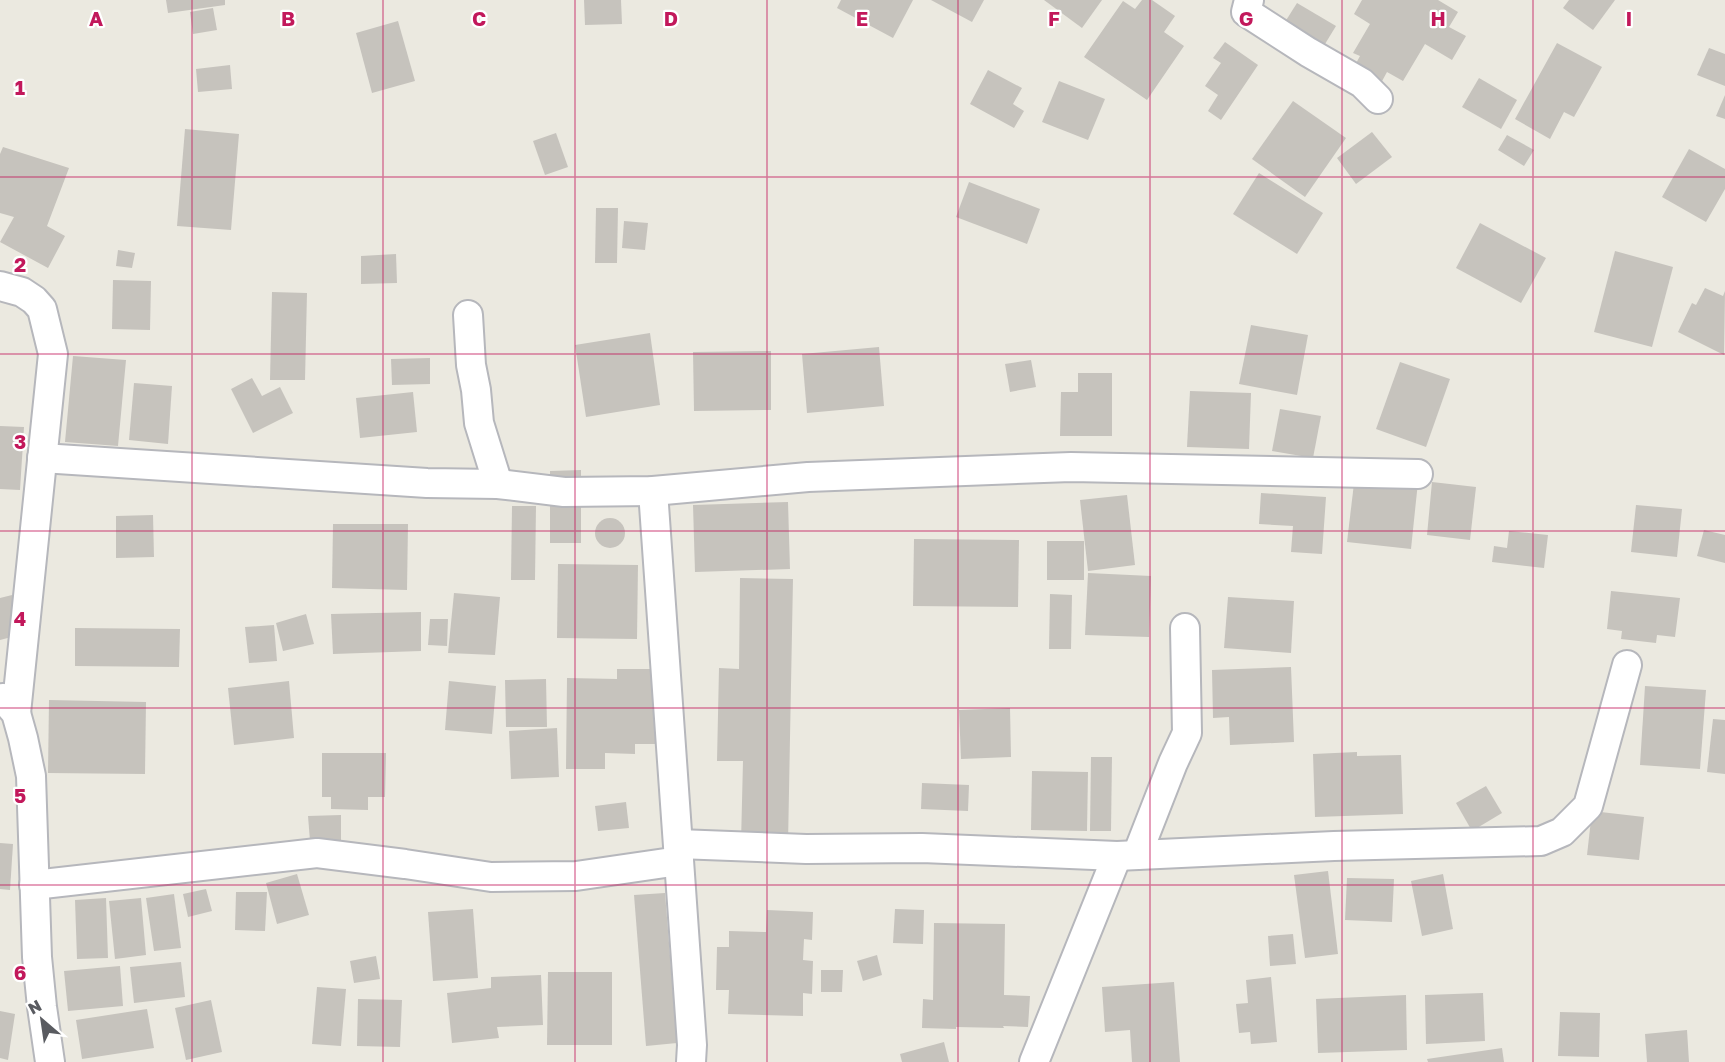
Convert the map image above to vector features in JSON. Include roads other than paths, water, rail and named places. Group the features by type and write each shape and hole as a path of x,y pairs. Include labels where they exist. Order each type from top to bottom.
{"street":[{"path":"1249,0 1246,12 1362,83 1378,99"},
{"path":"0,286 22,292 42,309 53,354 42,458 8,704 23,738 31,776 34,885 42,1007 50,1062"},
{"path":"468,315 471,365 479,423 498,484"},
{"path":"42,458 427,483 498,484 564,492 653,491 808,477 1071,467 1418,474"},
{"path":"653,491 692,1045 691,1062"},
{"path":"1034,1062 1127,856 1187,732 1185,628"},
{"path":"34,885 317,853 491,877 576,876 679,853 806,849 922,849 1127,856 1334,846 1541,842 1562,831 1588,806 1627,665"}]}
